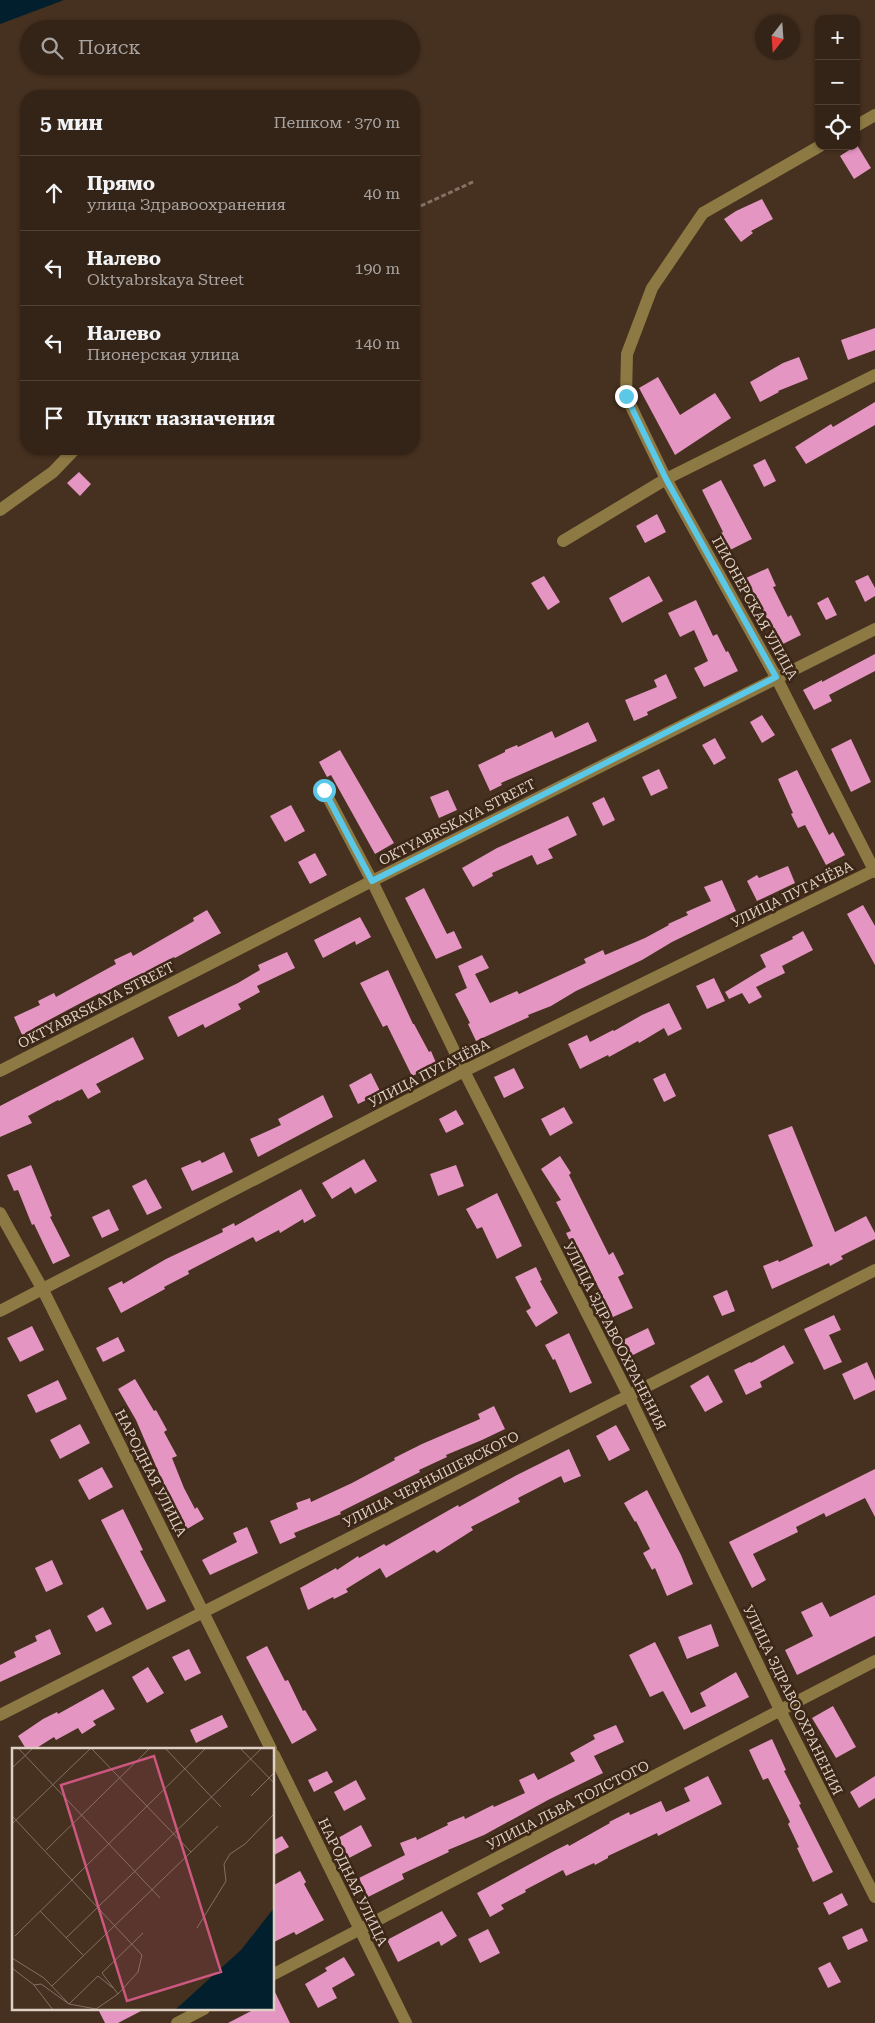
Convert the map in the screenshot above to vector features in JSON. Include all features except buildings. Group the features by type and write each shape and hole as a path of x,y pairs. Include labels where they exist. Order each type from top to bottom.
{"street":[{"path":"860,124 875,115"},
{"name":"ПИОНЕРСКАЯ УЛИЦА","path":"815,149 703,213 652,288 627,354 626,396 666,479 776,677 875,871"},
{"path":"563,542 666,479 875,375"},
{"path":"0,510 53,472 70,455"},
{"name":"OKTYABRSKAYA STREET","path":"0,1071 372,881 875,629"},
{"name":"УЛИЦА ЗДРАВООХРАНЕНИЯ","path":"324,790 372,881 464,1071 628,1394 781,1712 875,1897"},
{"name":"УЛИЦА ПУГАЧЁВА","path":"0,1311 464,1071 875,871"},
{"name":"НАРОДНАЯ УЛИЦА","path":"0,1213 43,1290 271,1748"},
{"name":"УЛИЦА ЧЕРНЫШЕВСКОГО","path":"0,1715 204,1613 628,1394 875,1270"},
{"name":"УЛИЦА ЛЬВА ТОЛСТОГО","path":"275,1973 781,1712 875,1661"},
{"name":"НАРОДНАЯ УЛИЦА","path":"275,1757 406,2023"},
{"path":"177,2023 202,2010"}],"path":[{"path":"420,206 475,181"}],"water":[{"path":"0,0 64,0 0,24"}],"route":[{"path":"324,790 372,881 776,677 666,479 626,396"}]}
